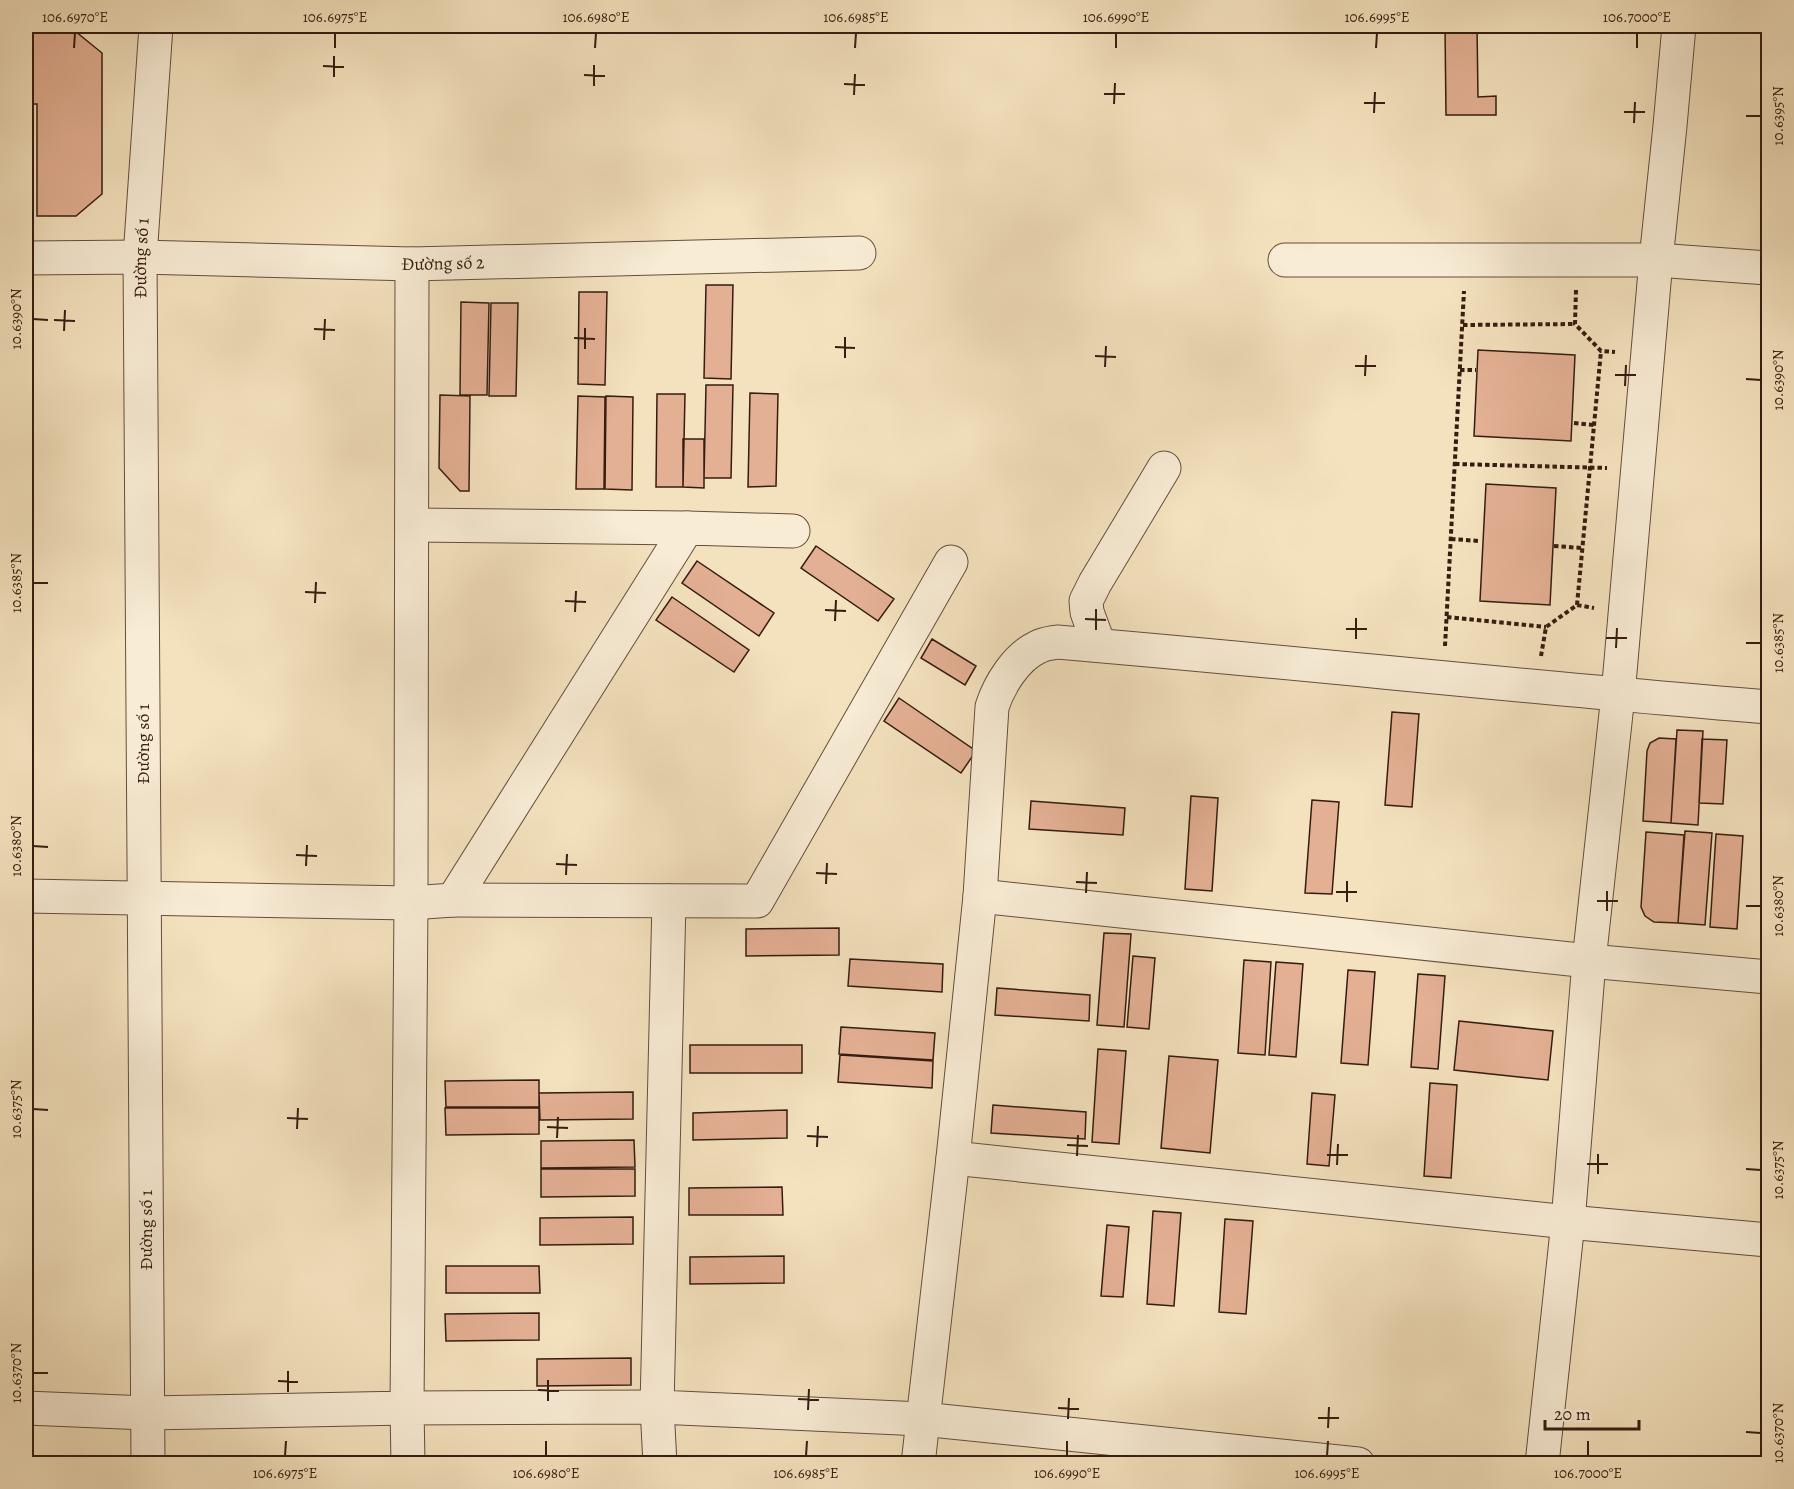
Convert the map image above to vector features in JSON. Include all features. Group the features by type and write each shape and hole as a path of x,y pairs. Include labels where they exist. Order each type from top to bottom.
{"street":[{"name":"Đường số 1","path":"148,1464 140,257 156,26"},
{"path":"1542,1464 1568,1222 1589,961 1618,695 1647,356 1679,26"},
{"name":"Đường số 2","path":"26,258 140,257 412,264 859,254"},
{"path":"1285,260 1656,260 1768,268"},
{"path":"408,1464 412,264"},
{"path":"1099,645 1087,612 1086,601 1164,468"},
{"path":"412,525 793,531"},
{"path":"453,900 687,528"},
{"path":"26,896 411,903 453,900 757,901 951,562"},
{"path":"918,1464 980,896 992,707 1003,681 1023,658 1038,647 1057,642 1214,654 1618,695 1768,707"},
{"path":"980,896 1589,961 1768,977"},
{"path":"660,1464 657,1407 669,902"},
{"path":"953,1158 1568,1222 1768,1240"},
{"path":"26,1408 147,1413 407,1408 657,1407 922,1419 1358,1464"}],"path":[{"path":"1443,678 1466,260"},
{"path":"1576,260 1575,324 1601,351 1647,356"},
{"path":"1463,325 1575,324"},
{"path":"1447,617 1546,627 1577,604 1601,351"},
{"path":"1460,370 1476,370"},
{"path":"1574,423 1594,425"},
{"path":"1455,464 1637,469"},
{"path":"1451,538 1479,541"},
{"path":"1554,546 1582,548"},
{"path":"1577,604 1625,615"},
{"path":"1536,687 1546,627"}],"building":[{"path":"1445,26 1477,26 1478,97 1496,96 1496,115 1446,115"},
{"path":"26,27 70,27 102,53 102,194 76,216 37,216 37,104 26,104"},
{"path":"706,285 733,285 731,379 704,378"},
{"path":"579,292 607,292 605,385 578,384"},
{"path":"461,302 489,303 487,395 460,395"},
{"path":"491,303 518,303 516,396 489,396"},
{"path":"1478,350 1575,355 1571,441 1474,436"},
{"path":"706,385 733,385 731,478 704,478"},
{"path":"750,393 778,394 776,486 748,487"},
{"path":"657,394 685,394 683,487 656,487"},
{"path":"440,395 470,396 469,491 460,491 439,468"},
{"path":"578,396 605,397 604,489 576,489"},
{"path":"606,396 633,397 632,490 605,489"},
{"path":"683,439 704,439 704,488 683,487"},
{"path":"1486,484 1556,488 1550,605 1480,601"},
{"path":"816,546 894,599 878,621 801,568"},
{"path":"697,561 774,613 759,636 682,583"},
{"path":"672,597 749,650 734,672 656,620"},
{"path":"932,639 976,666 965,685 921,658"},
{"path":"899,698 976,751 961,773 884,721"},
{"path":"1392,712 1419,714 1412,807 1385,805"},
{"path":"1677,730 1703,731 1698,825 1671,823"},
{"path":"1659,738 1676,739 1671,823 1643,821 1647,751 1650,743"},
{"path":"1702,739 1727,740 1723,804 1699,803"},
{"path":"1191,796 1218,798 1212,891 1185,889"},
{"path":"1312,800 1339,802 1332,894 1305,893"},
{"path":"1031,801 1125,808 1123,835 1029,829"},
{"path":"1685,831 1712,833 1705,925 1678,923"},
{"path":"1646,832 1684,835 1678,923 1654,922 1645,916 1641,907"},
{"path":"1716,834 1743,836 1737,929 1710,927"},
{"path":"839,928 839,955 746,956 746,929"},
{"path":"1104,933 1131,934 1124,1027 1097,1025"},
{"path":"1133,956 1155,958 1149,1029 1127,1027"},
{"path":"850,959 943,964 942,992 848,986"},
{"path":"1244,960 1271,962 1265,1055 1238,1053"},
{"path":"1276,962 1303,964 1296,1057 1269,1055"},
{"path":"1348,970 1375,972 1368,1065 1341,1063"},
{"path":"1418,974 1445,976 1438,1069 1411,1067"},
{"path":"997,988 1090,995 1089,1021 995,1015"},
{"path":"1459,1021 1553,1031 1548,1080 1454,1070"},
{"path":"841,1027 935,1033 933,1060 839,1054"},
{"path":"690,1045 802,1045 802,1073 690,1073"},
{"path":"1098,1049 1126,1051 1119,1144 1092,1142"},
{"path":"840,1055 933,1061 932,1088 838,1082"},
{"path":"1169,1056 1218,1060 1210,1153 1161,1148"},
{"path":"539,1080 539,1107 446,1107 445,1081"},
{"path":"1430,1083 1457,1085 1451,1178 1424,1176"},
{"path":"633,1092 633,1119 540,1120 539,1093"},
{"path":"1312,1093 1335,1095 1329,1166 1307,1164"},
{"path":"993,1105 1086,1112 1085,1139 991,1133"},
{"path":"445,1108 539,1108 539,1134 446,1135"},
{"path":"787,1110 787,1138 693,1140 693,1113"},
{"path":"634,1140 635,1167 541,1168 541,1141"},
{"path":"541,1169 635,1169 635,1196 541,1197"},
{"path":"782,1187 783,1215 689,1215 689,1188"},
{"path":"1153,1211 1181,1213 1174,1306 1147,1304"},
{"path":"633,1217 633,1244 540,1245 540,1218"},
{"path":"1225,1219 1253,1221 1246,1314 1219,1312"},
{"path":"1107,1225 1129,1227 1123,1297 1101,1296"},
{"path":"784,1256 784,1283 690,1284 690,1257"},
{"path":"446,1266 539,1266 540,1293 446,1293"},
{"path":"539,1313 539,1340 446,1341 445,1314"},
{"path":"631,1358 631,1385 537,1386 537,1359"}]}
